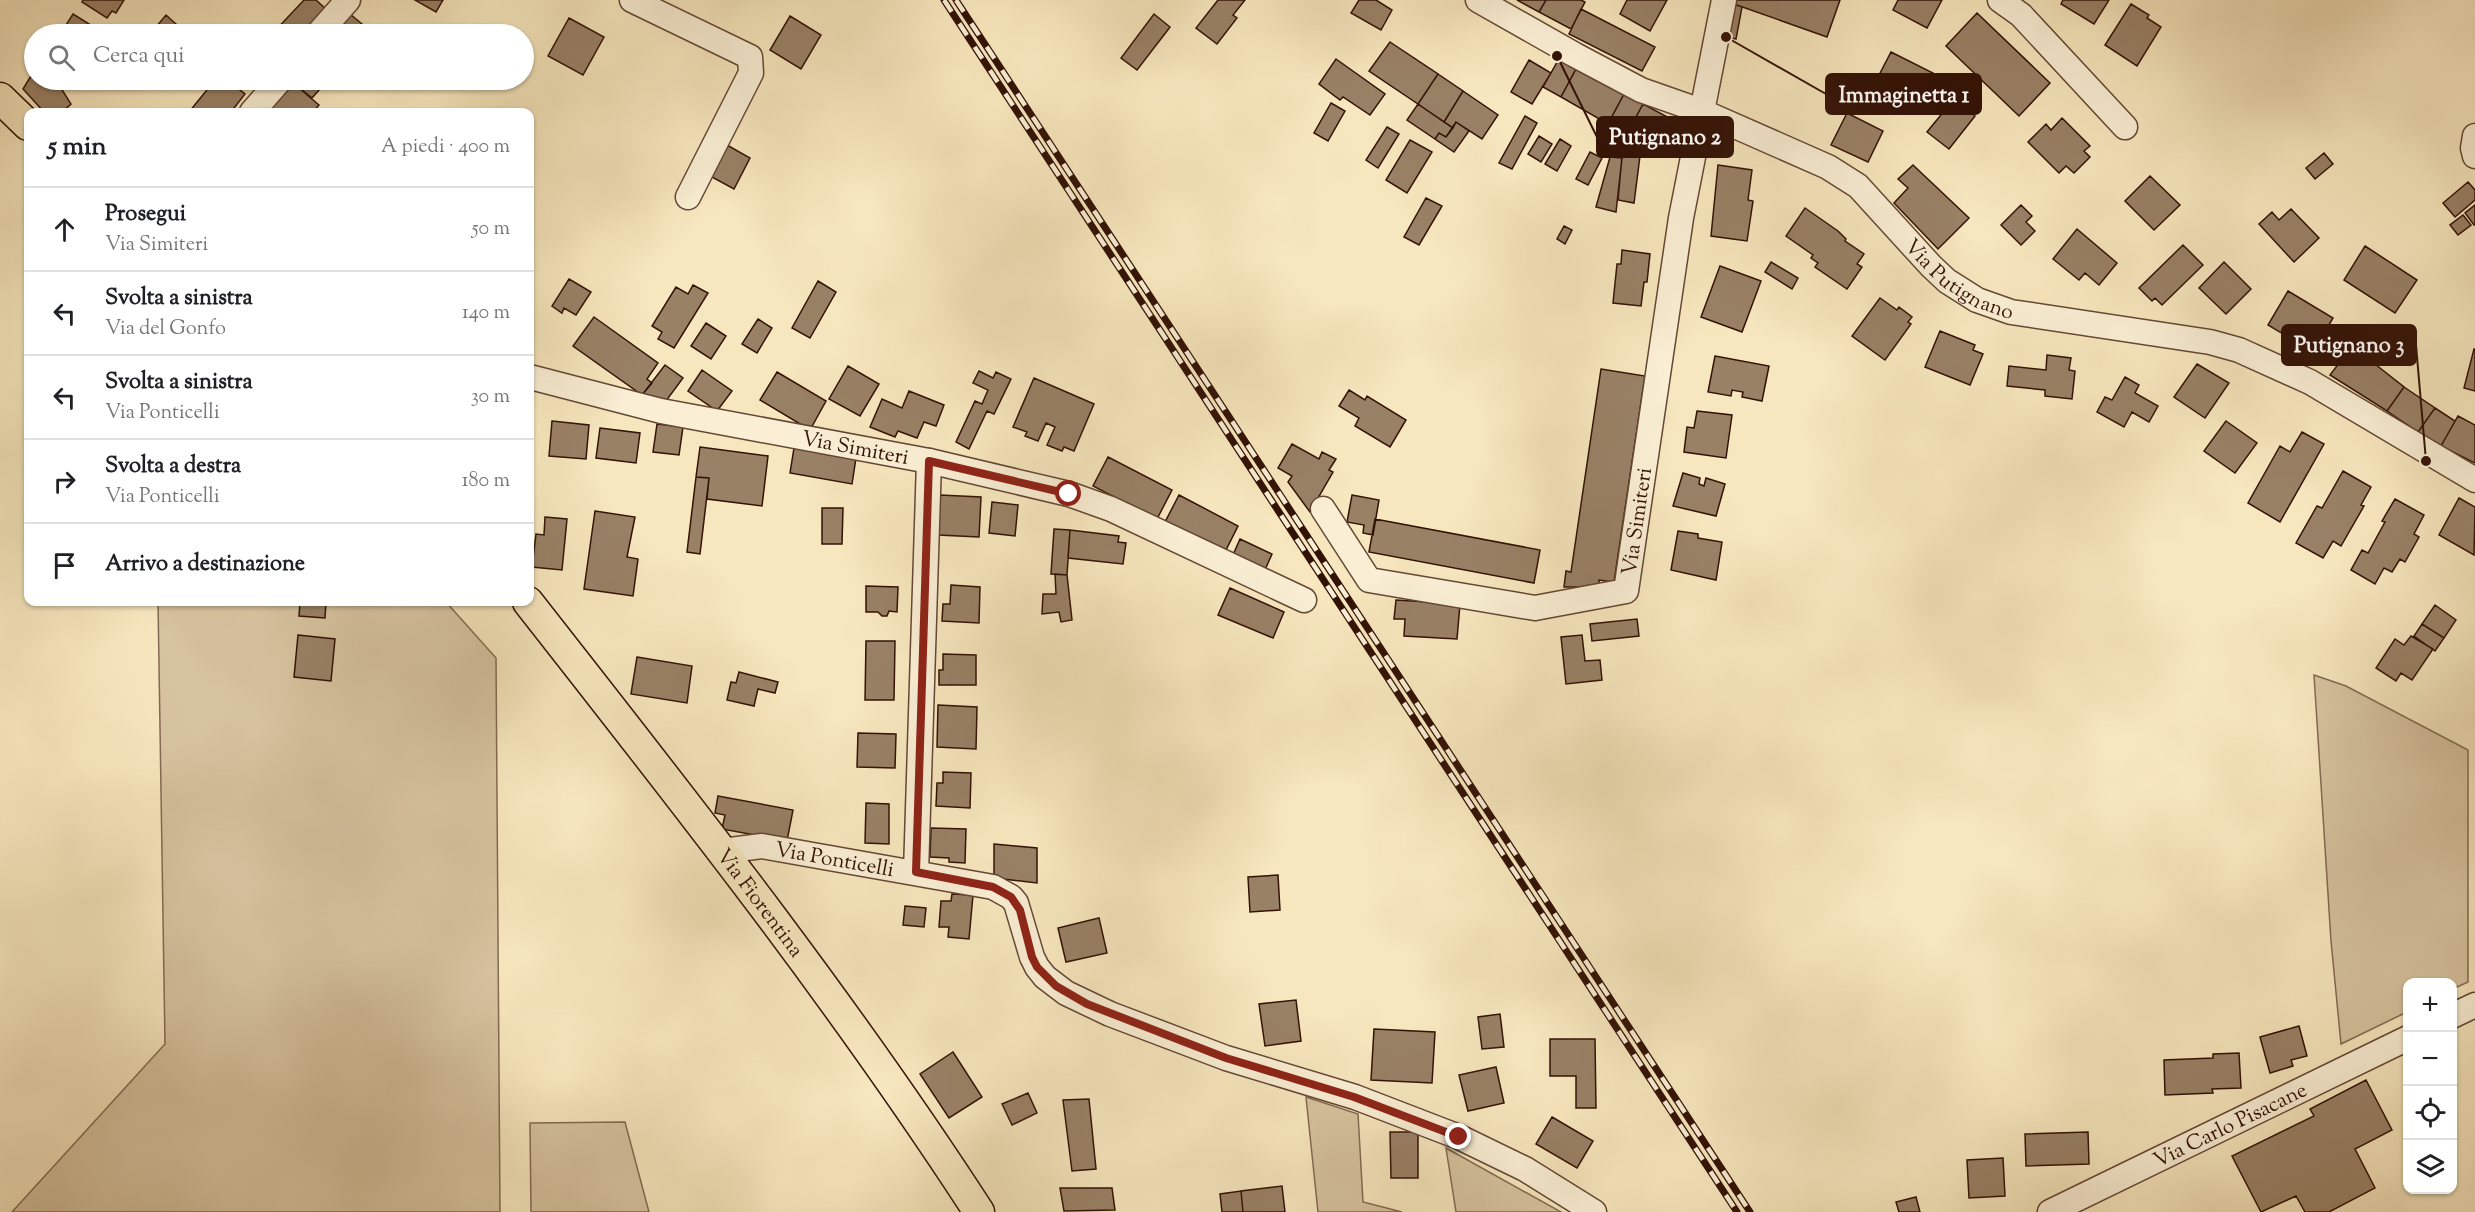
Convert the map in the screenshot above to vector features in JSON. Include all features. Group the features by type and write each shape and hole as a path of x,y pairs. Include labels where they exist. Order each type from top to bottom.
{"main road":[{"path":"0,98 24,121"},
{"name":"Via Fiorentina","path":"531,606 843,1011 979,1212"}],"street":[{"path":"327,24 348,0"},
{"path":"632,0 750,57 751,73 688,197"},
{"name":"Via Putignano","path":"1478,0 1641,90 1701,111 1828,167 1858,186 1939,273 1954,287 1977,300 2011,312 2210,342 2239,350 2310,382 2475,480"},
{"path":"1701,111 1724,0"},
{"path":"2000,0 2021,15 2125,127"},
{"path":"256,108 271,90"},
{"name":"Via Simiteri","path":"1323,509 1370,580 1534,608 1626,591 1681,218 1701,111"},
{"path":"2475,136 2473,148 2475,156"},
{"name":"Via Simiteri","path":"534,378 661,411 929,461 1069,494 1111,509 1304,600"},
{"path":"916,872 929,461"},
{"name":"Via Ponticelli","path":"722,851 762,846 993,887 1011,897 1020,910 1032,957 1037,967 1056,986 1087,1004 1226,1058 1354,1097 1459,1137 1525,1169 1594,1212"},
{"path":"2457,1014 2475,1005"},
{"name":"Via Carlo Pisacane","path":"2050,1212 2403,1040"}],"shaded area":[{"path":"158,606 450,606 496,658 500,1212 12,1212 165,1044"},
{"path":"2314,675 2346,686 2468,750 2468,982 2457,987 2457,978 2403,978 2403,1014 2341,1044 2331,941"},
{"path":"1306,1097 1358,1114 1363,1202 1402,1212 1318,1212"},
{"path":"625,1122 649,1212 531,1212 530,1123"},
{"path":"1446,1148 1561,1212 1456,1212"}],"building":[{"path":"83,0 124,0 116,13 112,11 107,18 82,2"},
{"path":"304,0 316,0 328,11 316,24 281,24"},
{"path":"415,0 443,0 436,12"},
{"path":"1218,0 1245,0 1233,15 1237,18 1217,44 1196,28"},
{"path":"1359,0 1376,0 1392,10 1381,30 1351,13"},
{"path":"1517,0 1546,0 1539,12"},
{"path":"1546,0 1585,2 1571,29 1539,12"},
{"path":"1627,0 1667,0 1650,31 1620,14"},
{"path":"1736,0 1840,0 1827,37 1734,4"},
{"path":"1898,0 1942,0 1927,28 1893,10"},
{"path":"2063,0 2109,0 2094,24 2061,4"},
{"path":"1734,4 1742,7 1736,39 1728,37"},
{"path":"2131,4 2149,15 2147,18 2161,27 2137,66 2105,45"},
{"path":"1581,9 1655,47 1642,71 1569,34"},
{"path":"1977,13 2050,83 2019,116 1946,46"},
{"path":"73,14 89,24 67,24"},
{"path":"350,14 362,24 342,24"},
{"path":"1154,14 1170,27 1137,70 1121,58"},
{"path":"166,15 176,24 158,24"},
{"path":"790,16 821,35 801,69 770,50"},
{"path":"569,18 604,37 583,75 548,56"},
{"path":"1390,42 1438,74 1418,104 1369,71"},
{"path":"1891,52 1933,73 1917,104 1875,83"},
{"path":"1560,57 1577,67 1561,97 1543,87"},
{"path":"1336,59 1385,94 1370,115 1343,97 1340,100 1319,84"},
{"path":"1529,60 1551,73 1532,104 1511,92"},
{"path":"1577,67 1624,94 1608,124 1561,97"},
{"path":"1438,74 1463,91 1444,122 1418,104"},
{"path":"23,89 62,90 71,104 66,108 40,108"},
{"path":"207,90 240,90 245,94 234,108 192,108"},
{"path":"285,90 301,90 319,105 316,108 270,108"},
{"path":"302,90 319,90 312,98"},
{"path":"1463,91 1498,115 1482,139 1456,122 1453,128 1444,122"},
{"path":"1624,94 1643,104 1628,132 1609,122"},
{"path":"1954,99 1975,116 1949,149 1927,132"},
{"path":"1331,103 1345,111 1328,141 1314,133"},
{"path":"1418,104 1453,128 1446,137 1439,133 1435,139 1407,120"},
{"path":"1643,104 1675,121 1661,148 1628,132"},
{"path":"1847,113 1883,131 1868,162 1831,145"},
{"path":"1678,114 1691,117 1682,159 1661,148"},
{"path":"1525,116 1537,123 1512,169 1499,163"},
{"path":"2062,118 2090,146 2084,151 2090,157 2074,173 2066,166 2059,173 2028,142 2046,124 2051,130"},
{"path":"1456,122 1469,131 1454,152 1435,139 1439,133 1446,137"},
{"path":"1387,127 1399,134 1378,168 1366,160"},
{"path":"1539,136 1552,144 1541,162 1528,154"},
{"path":"1560,139 1571,146 1557,171 1545,164"},
{"path":"1410,140 1432,152 1407,193 1386,180"},
{"path":"727,145 750,158 734,189 710,176"},
{"path":"1623,145 1641,148 1634,203 1618,200"},
{"path":"1590,152 1602,158 1588,185 1576,179"},
{"path":"2324,153 2333,164 2315,179 2306,168"},
{"path":"1610,157 1622,158 1616,212 1596,207"},
{"path":"1718,165 1752,170 1748,200 1753,201 1747,241 1711,236"},
{"path":"1913,165 1969,218 1938,249 1894,203 1908,188 1898,179"},
{"path":"2150,176 2180,205 2154,230 2125,201"},
{"path":"2468,182 2475,190 2475,200 2455,217 2443,203"},
{"path":"1426,198 1442,206 1419,245 1404,237"},
{"path":"2021,205 2032,216 2026,222 2035,231 2021,245 2001,225"},
{"path":"2475,205 2475,225 2474,225 2465,213"},
{"path":"1805,208 1838,231 1846,239 1845,241 1864,254 1857,264 1862,267 1847,289 1815,267 1818,263 1811,258 1813,255 1786,236"},
{"path":"2291,209 2319,238 2294,262 2259,224 2272,212 2279,220"},
{"path":"2463,215 2471,225 2458,235 2450,225"},
{"path":"1564,226 1572,230 1565,244 1557,239"},
{"path":"2077,229 2117,263 2099,285 2085,273 2079,280 2053,259"},
{"path":"2183,245 2203,265 2162,305 2155,298 2152,301 2139,288"},
{"path":"2365,246 2417,280 2395,313 2344,280"},
{"path":"1622,250 1650,254 1647,282 1644,282 1641,306 1613,303 1617,264 1621,264"},
{"path":"1771,262 1798,278 1792,289 1765,272"},
{"path":"2224,262 2251,289 2226,314 2199,288"},
{"path":"1720,266 1761,281 1742,332 1701,317"},
{"path":"569,279 591,292 576,315 564,308 562,313 552,306"},
{"path":"818,281 836,292 810,338 792,328"},
{"path":"693,285 708,293 674,348 658,339 662,332 652,326 676,287 688,294"},
{"path":"2288,291 2333,318 2313,352 2268,325"},
{"path":"1880,298 1897,310 1899,307 1912,317 1908,322 1911,324 1885,360 1852,336"},
{"path":"594,317 658,363 647,379 652,383 642,395 573,346"},
{"path":"758,319 772,328 757,353 742,344"},
{"path":"706,323 726,336 711,359 691,346"},
{"path":"1940,331 1975,345 1973,350 1983,354 1970,385 1925,367"},
{"path":"2352,346 2404,387 2387,411 2330,375"},
{"path":"2475,349 2475,391 2464,388"},
{"path":"2047,355 2071,358 2069,370 2075,371 2072,399 2045,396 2045,390 2007,386 2009,366 2046,370"},
{"path":"1715,356 1769,366 1762,401 1742,397 1743,392 1732,390 1731,396 1708,392"},
{"path":"2197,364 2229,383 2205,418 2174,397"},
{"path":"665,365 683,378 666,401 642,395"},
{"path":"848,366 879,384 860,416 829,399"},
{"path":"1601,369 1645,376 1614,582 1599,580 1599,586 1579,590 1578,587 1564,587 1566,571 1571,572"},
{"path":"702,370 732,391 717,411 688,391"},
{"path":"979,371 993,378 996,372 1011,379 994,414 987,411 969,449 956,442 975,401 982,404 988,390 973,383"},
{"path":"777,372 826,401 810,430 760,400"},
{"path":"2125,377 2139,385 2135,393 2158,406 2149,422 2132,412 2124,427 2097,412 2105,397 2112,400"},
{"path":"1034,378 1094,404 1074,451 1064,447 1062,451 1047,445 1055,427 1046,423 1038,441 1025,436 1027,432 1013,427"},
{"path":"2404,387 2435,408 2418,432 2387,411"},
{"path":"1349,390 1365,400 1367,396 1406,420 1390,447 1355,426 1359,418 1339,406"},
{"path":"909,391 944,405 936,426 924,422 917,438 898,431 895,437 870,427 882,399 902,408"},
{"path":"2435,408 2455,421 2441,446 2418,432"},
{"path":"1697,411 1732,415 1726,458 1684,452 1687,427 1694,428"},
{"path":"2458,416 2475,425 2475,463 2441,446"},
{"path":"552,421 589,425 586,459 549,456"},
{"path":"2226,421 2257,443 2235,473 2204,451"},
{"path":"657,424 683,427 679,455 653,452"},
{"path":"600,428 640,433 636,463 596,458"},
{"path":"2302,432 2324,444 2280,522 2248,503 2280,446 2290,452"},
{"path":"1292,444 1319,459 1322,452 1336,459 1329,470 1333,472 1310,512 1288,482 1292,476 1278,468"},
{"path":"700,447 768,456 762,506 707,499 709,478 696,477"},
{"path":"794,448 856,458 852,484 790,473"},
{"path":"1108,457 1172,490 1157,519 1093,486"},
{"path":"2343,471 2371,487 2361,505 2364,506 2341,546 2333,541 2323,558 2296,543 2317,506 2322,508"},
{"path":"1683,473 1700,478 1699,484 1704,486 1706,478 1725,484 1716,516 1673,506"},
{"path":"696,477 709,478 700,554 687,552"},
{"path":"940,495 981,497 979,537 938,535"},
{"path":"1179,495 1238,526 1226,550 1210,542 1209,545 1165,522"},
{"path":"1352,495 1379,500 1373,535 1363,533 1364,525 1347,522"},
{"path":"2459,498 2475,507 2474,555 2439,535"},
{"path":"2395,499 2424,515 2414,534 2419,537 2405,562 2400,559 2392,572 2384,568 2375,584 2351,570 2362,550 2368,553"},
{"path":"992,502 1018,505 1015,536 989,533"},
{"path":"822,508 843,508 842,544 822,544"},
{"path":"595,511 635,517 627,557 638,559 633,596 584,589"},
{"path":"545,517 567,519 562,570 534,567 536,534 544,535"},
{"path":"1375,519 1540,550 1534,583 1369,552"},
{"path":"1054,529 1070,530 1067,575 1051,574"},
{"path":"1070,530 1119,536 1118,542 1126,543 1123,564 1068,558"},
{"path":"1678,531 1698,534 1698,538 1722,542 1716,580 1671,570"},
{"path":"1240,539 1272,554 1265,570 1233,555"},
{"path":"1055,574 1067,575 1072,620 1061,622 1059,612 1042,614 1043,594 1056,594"},
{"path":"951,585 980,587 979,623 942,621 943,604 950,604"},
{"path":"866,586 898,587 897,612 889,611 887,616 882,616 878,612 866,612"},
{"path":"1230,588 1284,612 1273,638 1218,615"},
{"path":"1396,600 1460,604 1457,639 1404,636 1405,619 1394,619"},
{"path":"2435,605 2456,620 2444,638 2422,624"},
{"path":"300,606 326,606 325,618 299,616"},
{"path":"1637,619 1639,636 1592,641 1590,624"},
{"path":"2422,624 2444,638 2435,651 2414,636"},
{"path":"298,635 335,639 331,681 294,677"},
{"path":"1582,635 1585,661 1600,660 1602,680 1566,684 1561,637"},
{"path":"2411,636 2433,649 2412,680 2401,673 2396,681 2376,668 2395,639 2404,645"},
{"path":"866,641 895,641 894,700 865,700"},
{"path":"943,654 976,655 976,685 939,685 939,670 943,670"},
{"path":"637,657 692,666 687,703 631,694"},
{"path":"739,672 778,682 775,693 758,689 754,706 727,700 731,682 736,683"},
{"path":"938,705 977,707 976,749 937,747"},
{"path":"858,733 896,734 895,768 857,767"},
{"path":"943,772 971,773 970,808 936,806 937,783 943,783"},
{"path":"718,796 793,810 787,841 722,829 725,815 715,813"},
{"path":"866,803 889,804 889,844 865,843"},
{"path":"931,828 966,829 965,863 949,862 949,858 930,857"},
{"path":"994,844 1037,848 1037,883 994,878"},
{"path":"1278,875 1280,910 1250,912 1248,877"},
{"path":"952,894 973,895 969,939 948,937 949,927 939,927 941,901 951,901"},
{"path":"905,906 926,908 924,927 903,925"},
{"path":"1099,918 1107,953 1066,962 1058,928"},
{"path":"1296,1000 1301,1041 1265,1046 1259,1004"},
{"path":"1500,1014 1504,1047 1482,1049 1478,1017"},
{"path":"2299,1026 2307,1056 2291,1060 2293,1066 2270,1073 2260,1037"},
{"path":"1374,1029 1435,1032 1432,1083 1371,1080"},
{"path":"1550,1039 1595,1039 1596,1108 1576,1108 1576,1076 1550,1076"},
{"path":"953,1052 982,1097 949,1118 920,1074"},
{"path":"2239,1053 2241,1088 2212,1089 2213,1093 2165,1095 2164,1060 2213,1058 2213,1054"},
{"path":"1496,1067 1504,1103 1468,1111 1459,1075"},
{"path":"2366,1080 2392,1130 2355,1149 2375,1188 2329,1212 2305,1212 2296,1196 2261,1212 2232,1156 2314,1116 2310,1109"},
{"path":"1028,1093 1037,1113 1012,1125 1002,1104"},
{"path":"1089,1099 1096,1169 1072,1171 1063,1100"},
{"path":"1552,1117 1593,1141 1577,1168 1536,1144"},
{"path":"1390,1132 1418,1132 1418,1178 1391,1178"},
{"path":"2088,1132 2089,1164 2026,1166 2025,1134"},
{"path":"2003,1158 2005,1196 1969,1198 1967,1160"},
{"path":"1282,1186 1285,1212 1243,1212 1241,1191"},
{"path":"1060,1188 1112,1188 1115,1210 1064,1211"},
{"path":"1241,1191 1243,1212 1222,1212 1220,1194"},
{"path":"1916,1197 1920,1212 1899,1212 1896,1202"}],"railway":[{"path":"944,0 1737,1212"},
{"path":"956,0 1750,1212"}],"place":[{"name":"Immaginetta 1","path":"1726,37"},
{"name":"Putignano 2","path":"1557,56"},
{"name":"Putignano 3","path":"2426,461"}],"route":[{"path":"1069,494 929,461 916,872 982,884 1011,897 1020,910 1032,957 1037,967 1056,986 1087,1004 1226,1058 1354,1097 1459,1137"}]}
